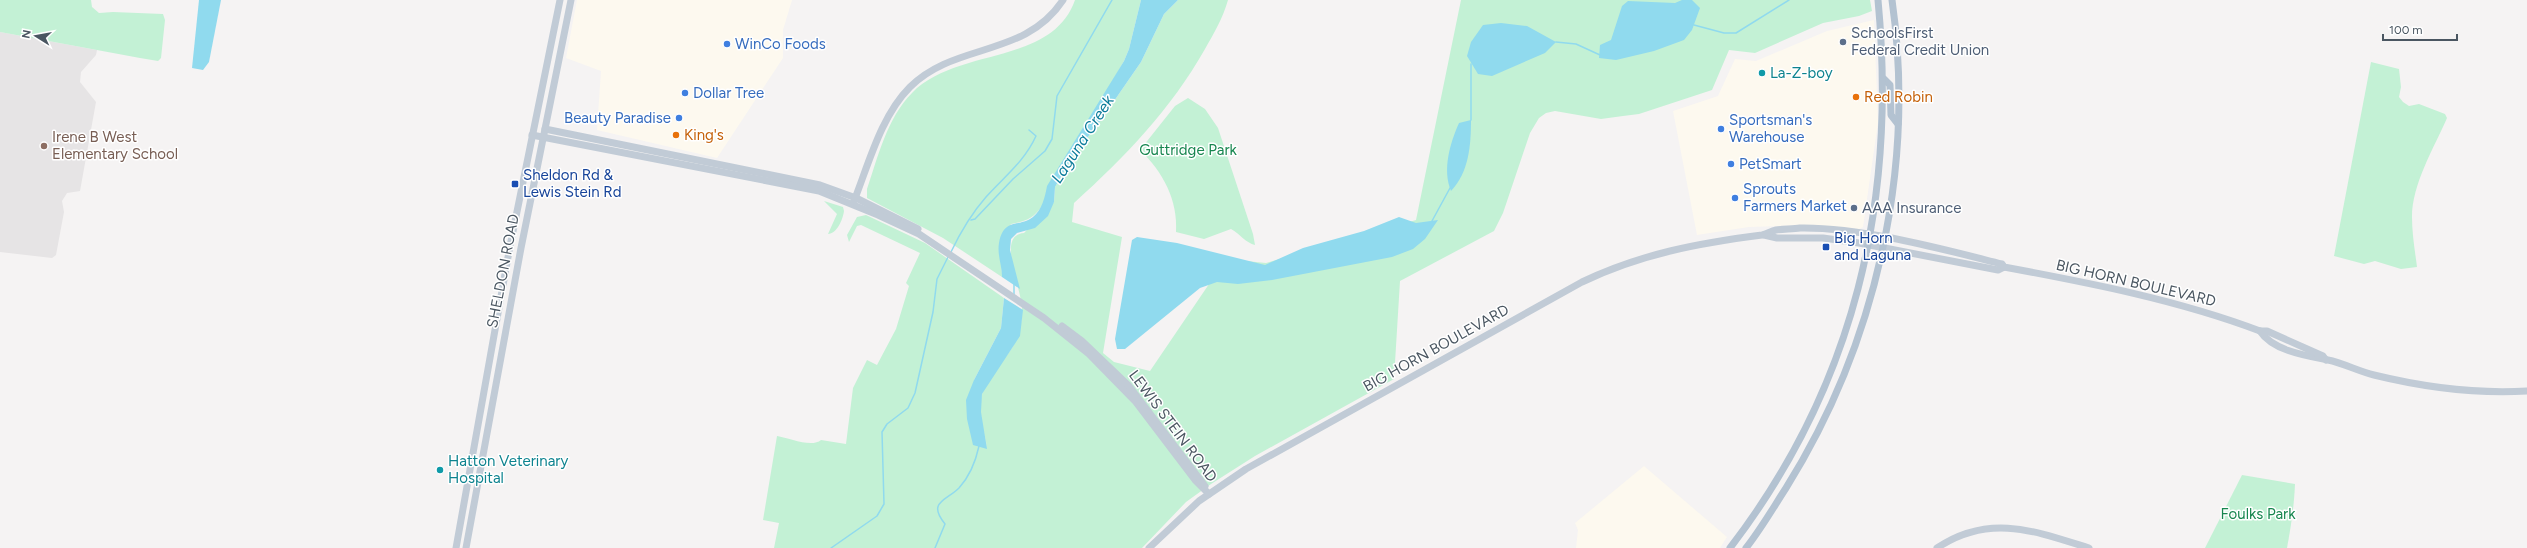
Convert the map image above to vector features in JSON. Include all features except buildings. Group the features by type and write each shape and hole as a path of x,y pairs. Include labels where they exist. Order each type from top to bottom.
{"main road":[{"name":"SHELDON ROAD","path":"456,548 532,135 560,0"},
{"name":"SHELDON ROAD","path":"466,548 490,411 571,0"},
{"path":"854,201 887,120 899,100 910,86 939,66 1006,44 1027,34 1047,19 1063,0"},
{"path":"1730,548 1779,476 1815,408 1844,336 1870,235 1880,171 1884,79 1878,0"},
{"path":"1746,548 1791,480 1830,406 1856,340 1883,248 1895,176 1898,124 1898,70 1892,2"},
{"path":"1884,79 1890,85 1891,115 1898,124"},
{"name":"LEWIS STEIN ROAD","path":"545,129 820,185 932,240 1035,309 1089,354 1135,401 1195,480 1209,494"},
{"name":"LEWIS STEIN ROAD","path":"532,135 819,191 854,201"},
{"path":"608,150 616,148 647,155 654,151"},
{"path":"658,160 665,158 697,164 706,161"},
{"name":"BIG HORN BOULEVARD","path":"1149,548 1181,516 1209,494 1246,469 1595,276 1637,259 1672,248 1764,235 1775,230 1801,228 1870,235 1984,259 2002,264 2004,267 2176,304 2218,316 2260,331 2267,331 2323,356 2326,360"},
{"name":"BIG HORN BOULEVARD","path":"1764,235 1777,238 1823,238 1868,244 1998,270 2004,267"},
{"path":"1951,260 1958,258 1980,262 1984,259"},
{"name":"BIG HORN BOULEVARD","path":"2260,331 2264,337 2274,343 2313,358 2326,360 2366,373 2430,386 2466,390 2527,391"},
{"path":"2274,343 2280,341 2301,350 2308,349"},
{"path":"1937,548 1967,534 2005,527 2037,532 2089,548"}],"shaded area":[{"path":"577,0 792,0 783,30 783,58 717,158 597,130 601,71 566,58"},
{"path":"1874,20 1878,122 1863,227 1859,229 1811,225 1749,227 1697,235 1673,111 1718,96 1735,59 1756,61 1827,31"},
{"name":"Irene B West Elementary School","path":"0,32 97,50 96,55 81,72 80,82 96,102 80,191 67,193 62,201 64,212 56,255 52,258 0,252"},
{"path":"1644,466 1727,537 1720,548 1576,548 1578,530 1575,523"}],"green space":[{"path":"0,0 91,0 92,7 99,13 113,12 163,14 165,20 161,58 158,61 0,32"},
{"path":"1075,0 1141,0 1129,49 1124,61 1042,206 1029,219 1011,224 1005,233 1000,245 1002,277 943,238 867,198 867,189 884,138 896,114 912,93 931,79 953,68 1025,46 1046,36 1063,21"},
{"path":"1178,0 1228,0 1212,37 1192,71 1146,131 1111,168 1074,203 1072,222 1122,237 1103,353 1114,362 1150,371 1226,259 1266,263 1416,220 1461,0 1870,0 1872,11 1859,16 1823,23 1755,53 1729,50 1712,90 1639,114 1601,119 1555,111 1546,113 1539,118 1530,133 1503,213 1494,231 1400,281 1394,379 1255,456 1211,484 1186,502 1142,548 774,548 779,523 763,520 777,436 806,443 821,440 846,444 853,388 867,360 877,365 896,329 909,286 906,283 920,253 861,225 857,226 849,242 847,235 857,217 866,215 925,243 1004,298 1001,328 974,380 982,421 980,407 982,394 993,373 1012,348 1017,338 1020,326 1022,311 1012,265 1012,243 1016,236 1024,233 1054,202 1055,187 1076,150 1094,130 1141,62 1164,14"},
{"path":"2371,62 2399,69 2401,87 2399,97 2403,102 2409,106 2419,104 2445,114 2447,118 2425,166 2413,205 2412,230 2417,267 2401,269 2375,261 2364,264 2334,256"},
{"name":"Guttridge Park","path":"1188,98 1205,109 1218,128 1253,234 1255,245 1231,229 1204,239 1176,232 1176,220 1172,198 1156,168 1140,150 1175,106"},
{"path":"824,201 843,207 844,211 837,229 828,234 837,214"},
{"name":"Foulks Park","path":"2242,475 2295,484 2287,548 2205,548"}],"water":[{"path":"199,0 221,0 209,62 203,70 192,68"},
{"path":"1141,0 1178,0 1164,14 1141,62 1094,130 1076,150 1055,187 1054,202 1048,216 1035,228 1017,233 1011,239 1010,250 1020,289 1002,277 999,256 999,243 1001,235 1008,226 1028,220 1039,211 1047,186 1124,61 1129,49"},
{"path":"1682,0 1692,0 1700,8 1692,30 1684,40 1654,51 1616,60 1599,58 1600,45 1611,40 1622,6 1628,1 1675,3"},
{"path":"1501,23 1527,26 1556,42 1545,53 1492,76 1478,74 1467,56 1471,42 1483,25"},
{"path":"1471,120 1468,158 1462,175 1451,191 1447,174 1450,148 1459,123"},
{"path":"1399,217 1416,223 1438,220 1425,239 1413,249 1392,257 1272,280 1238,284 1217,282 1200,288 1125,349 1117,349 1115,339 1132,240 1137,237 1177,243 1265,265 1303,248 1364,231"},
{"path":"1004,298 1023,310 1020,336 982,394 981,412 987,449 973,445 967,419 966,400 974,380 1001,328"}],"waterway":[{"name":"Laguna Creek","path":"971,220 975,219 1013,179 1045,151 1052,139 1057,96 1112,0"},
{"path":"1694,25 1724,33 1736,33 1789,0"},
{"path":"1556,42 1576,44 1600,55"},
{"path":"1471,64 1471,120"},
{"name":"Laguna Creek","path":"951,252 962,230 976,210 1026,154 1036,136 1029,130"},
{"path":"1432,221 1450,188"},
{"name":"Laguna Creek","path":"831,548 877,516 884,504 882,432 887,424 908,408 915,393 933,312 937,279 948,257"},
{"name":"Laguna Creek","path":"1014,284 1014,295"},
{"name":"Laguna Creek","path":"935,548 945,524 940,517 938,506 944,499 959,488 966,479 974,463 979,446"}],"place":[{"name":"SchoolsFirst Federal Credit Union","path":"1843,42"},
{"name":"WinCo Foods","path":"727,44"},
{"name":"La-Z-boy","path":"1762,73"},
{"name":"Dollar Tree","path":"685,93"},
{"name":"Red Robin","path":"1856,97"},
{"name":"Beauty Paradise","path":"679,118"},
{"name":"Sportsman's Warehouse","path":"1721,129"},
{"name":"King's","path":"676,135"},
{"name":"Irene B West Elementary School","path":"44,146"},
{"name":"PetSmart","path":"1731,164"},
{"name":"Sheldon Rd & Lewis Stein Rd","path":"515,184"},
{"name":"Sprouts Farmers Market","path":"1735,198"},
{"name":"AAA Insurance","path":"1854,208"},
{"name":"Big Horn and Laguna","path":"1826,247"},
{"name":"Hatton Veterinary Hospital","path":"440,470"}]}
